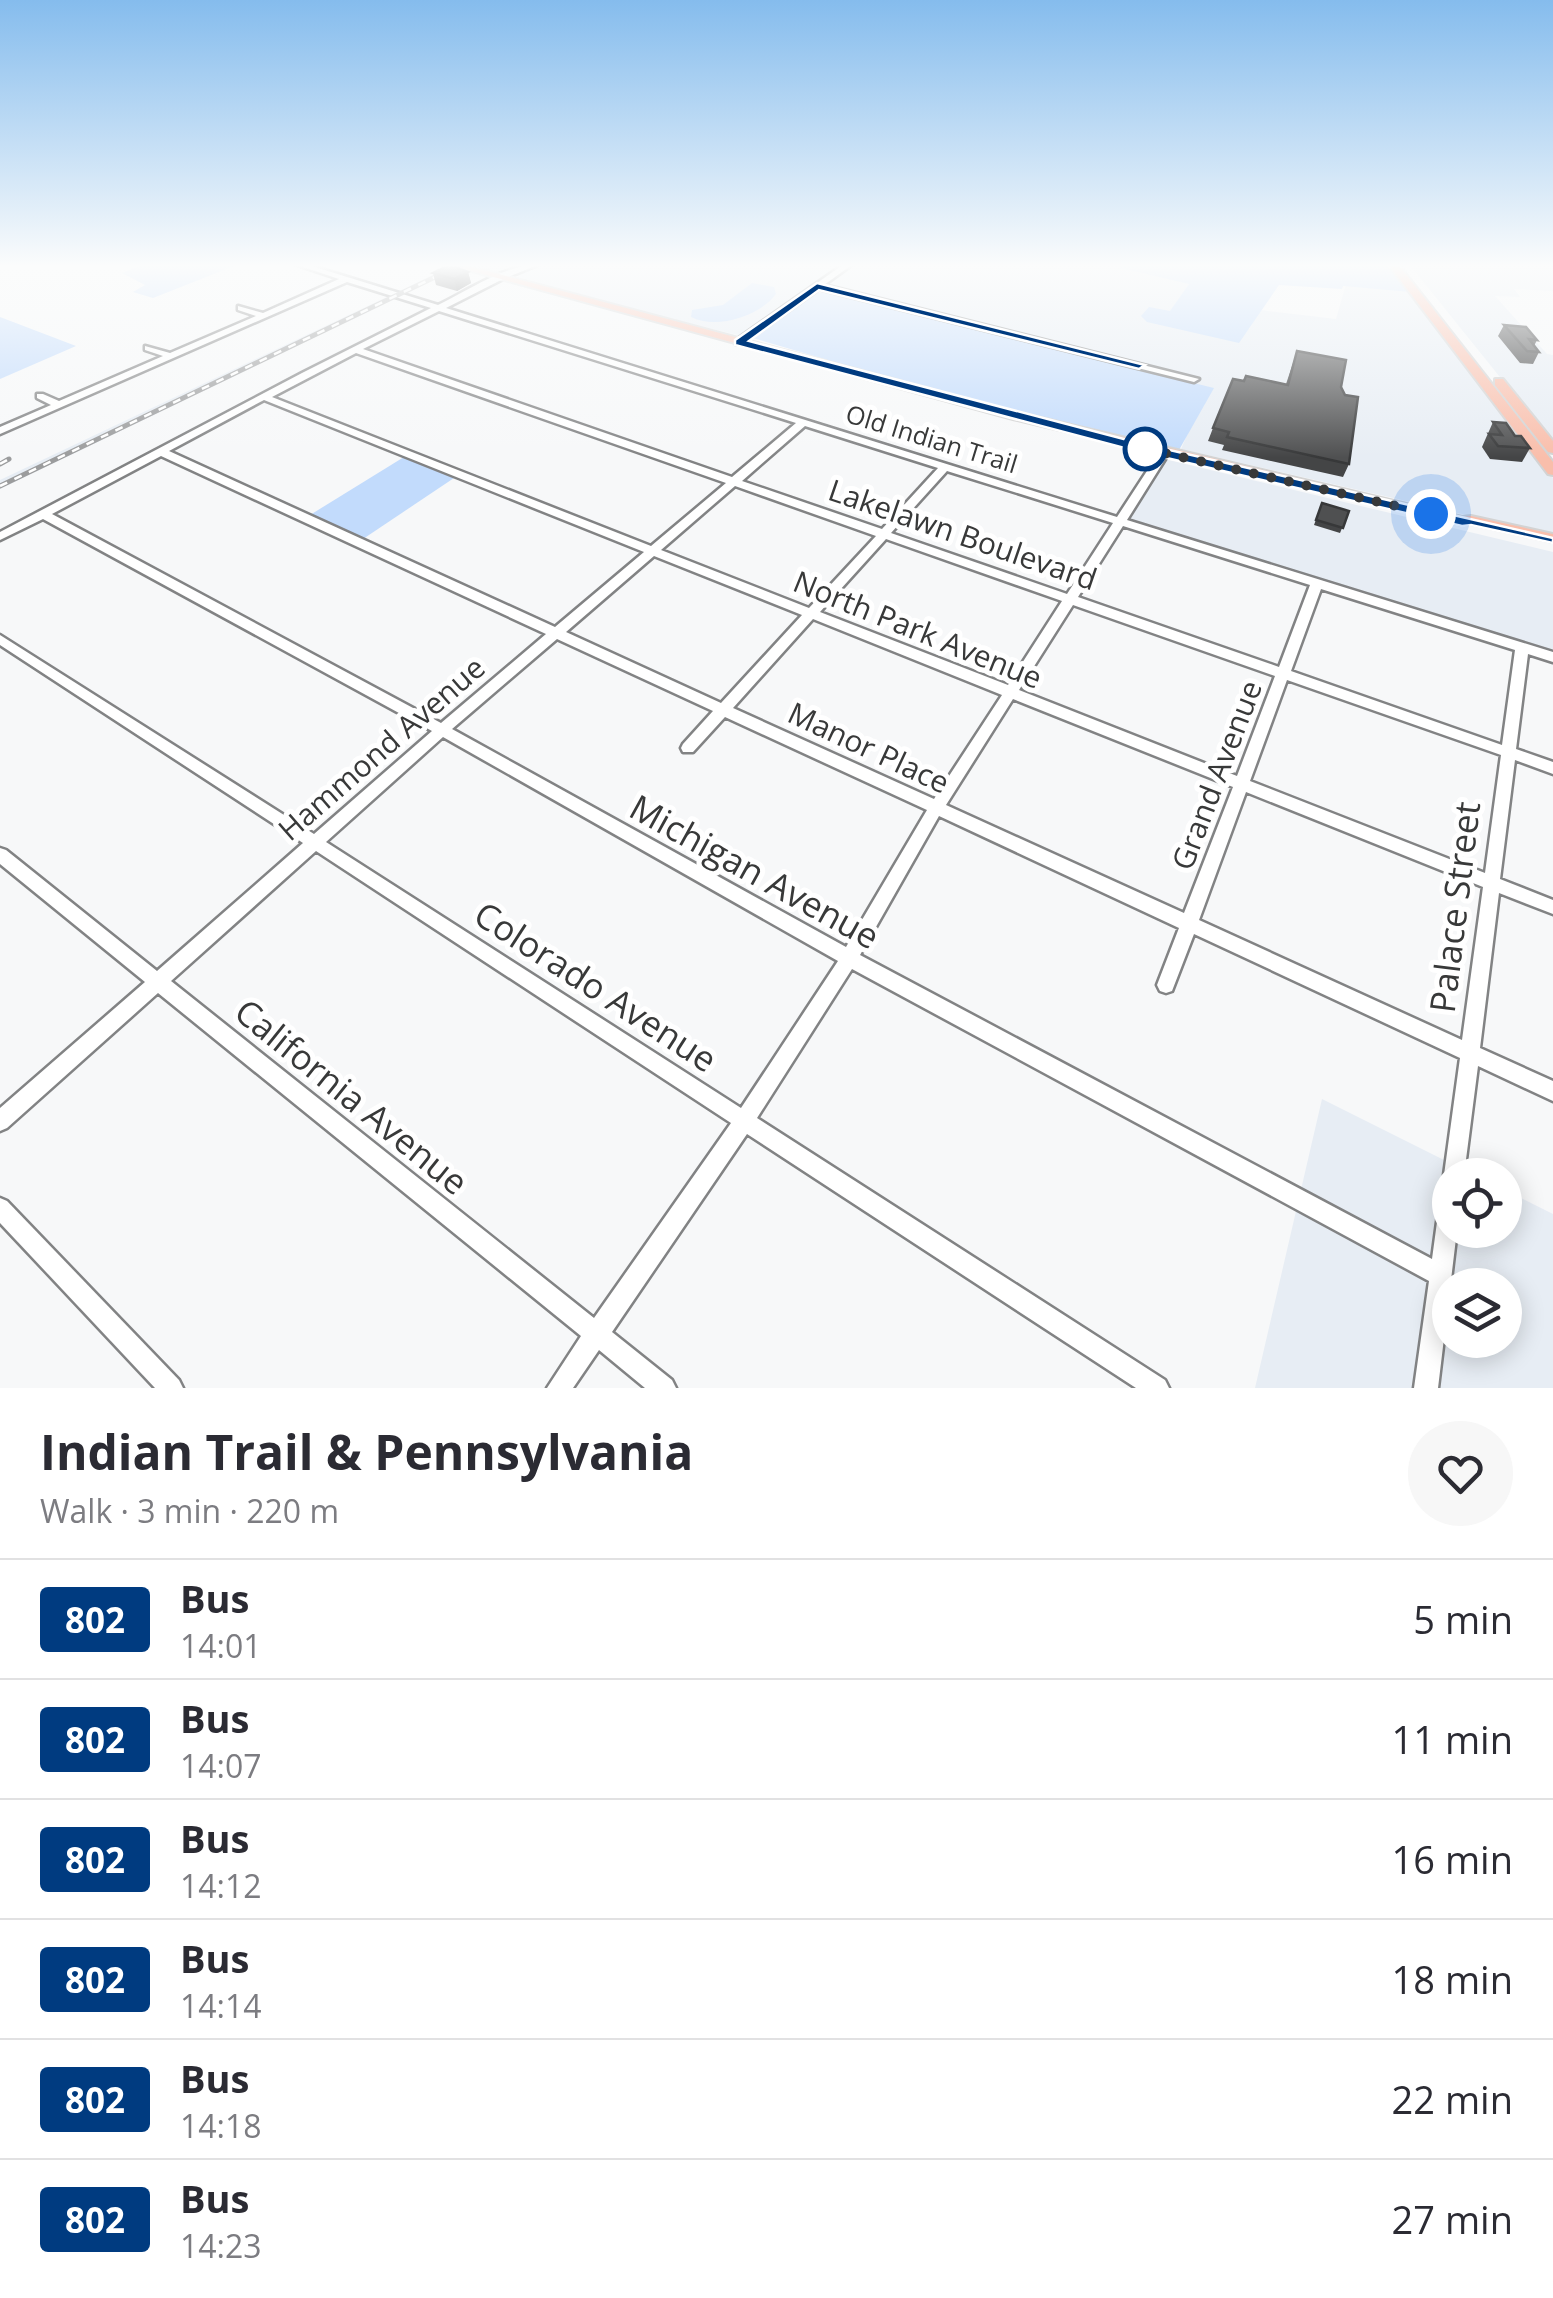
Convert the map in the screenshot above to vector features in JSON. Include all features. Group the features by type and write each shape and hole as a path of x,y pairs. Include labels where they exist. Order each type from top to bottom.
{"main road":[{"path":"690,329 1164,453 1553,538"},
{"path":"1443,329 1553,471"},
{"path":"1457,329 1553,450"},
{"path":"1462,521 1470,527 1553,548"}],"street":[{"path":"0,431 231,329"},
{"path":"0,536 398,329"},
{"name":"Old Indian Trail","path":"506,329 1553,657"},
{"path":"739,342 757,329"},
{"path":"992,329 1194,378"},
{"path":"148,348 170,356"},
{"name":"Lakelawn Boulevard","path":"356,350 1553,768"},
{"path":"40,396 59,405"},
{"name":"North Park Avenue","path":"264,397 1553,907"},
{"name":"Hammond Avenue","path":"0,1121 442,730 804,422"},
{"name":"Manor Place","path":"162,452 1553,1091"},
{"path":"559,1388 744,1121 849,958 936,808 1164,453"},
{"path":"688,748 946,466"},
{"name":"Michigan Avenue","path":"43,514 442,730 849,958 1432,1271"},
{"name":"Grand Avenue","path":"1166,985 1318,584"},
{"name":"Colorado Avenue","path":"0,639 1157,1388"},
{"name":"Palace Street","path":"1456,1158 1522,648"},
{"name":"California Avenue","path":"0,855 664,1388"},
{"path":"0,1208 171,1388"},
{"path":"1426,1388 1432,1340"}],"shaded area":[{"path":"0,329 31,329 76,346 0,379"},
{"path":"319,329 333,329 0,489 0,480"},
{"path":"711,329 767,329 754,339"},
{"path":"766,329 973,329 1214,388 1179,450 917,386 753,338"},
{"path":"978,329 1439,329 1553,478 1553,535 1181,449 1196,414 1213,389"},
{"path":"1177,329 1249,329 1239,343"},
{"path":"1461,329 1524,329 1547,354 1553,355 1553,443"},
{"path":"404,457 454,478 363,539 310,515"},
{"path":"1156,457 1553,552 1553,654 1117,517"},
{"path":"1322,1099 1440,1158 1432,1158 1432,1248 1522,1248 1522,1198 1553,1214 1553,1388 1255,1388"}],"building":[{"path":"1507,329 1528,329 1537,340 1529,339 1539,352 1527,351"},
{"path":"1297,351 1346,360 1341,387 1345,395 1358,397 1349,464 1227,437 1229,432 1213,428 1233,379 1244,381 1246,376 1288,385"},
{"path":"1493,422 1506,423 1530,448 1498,446 1489,434 1502,435"},
{"path":"1322,503 1349,511 1343,528 1316,520"}],"railway":[{"path":"0,486 327,329"},
{"path":"0,464 9,459"}],"bus line":[{"name":"802","path":"757,329 739,342 1138,447 1553,538"},
{"name":"802","path":"991,329 1139,365"}],"route":[{"path":"1145,449 1138,447 1431,514"}]}
